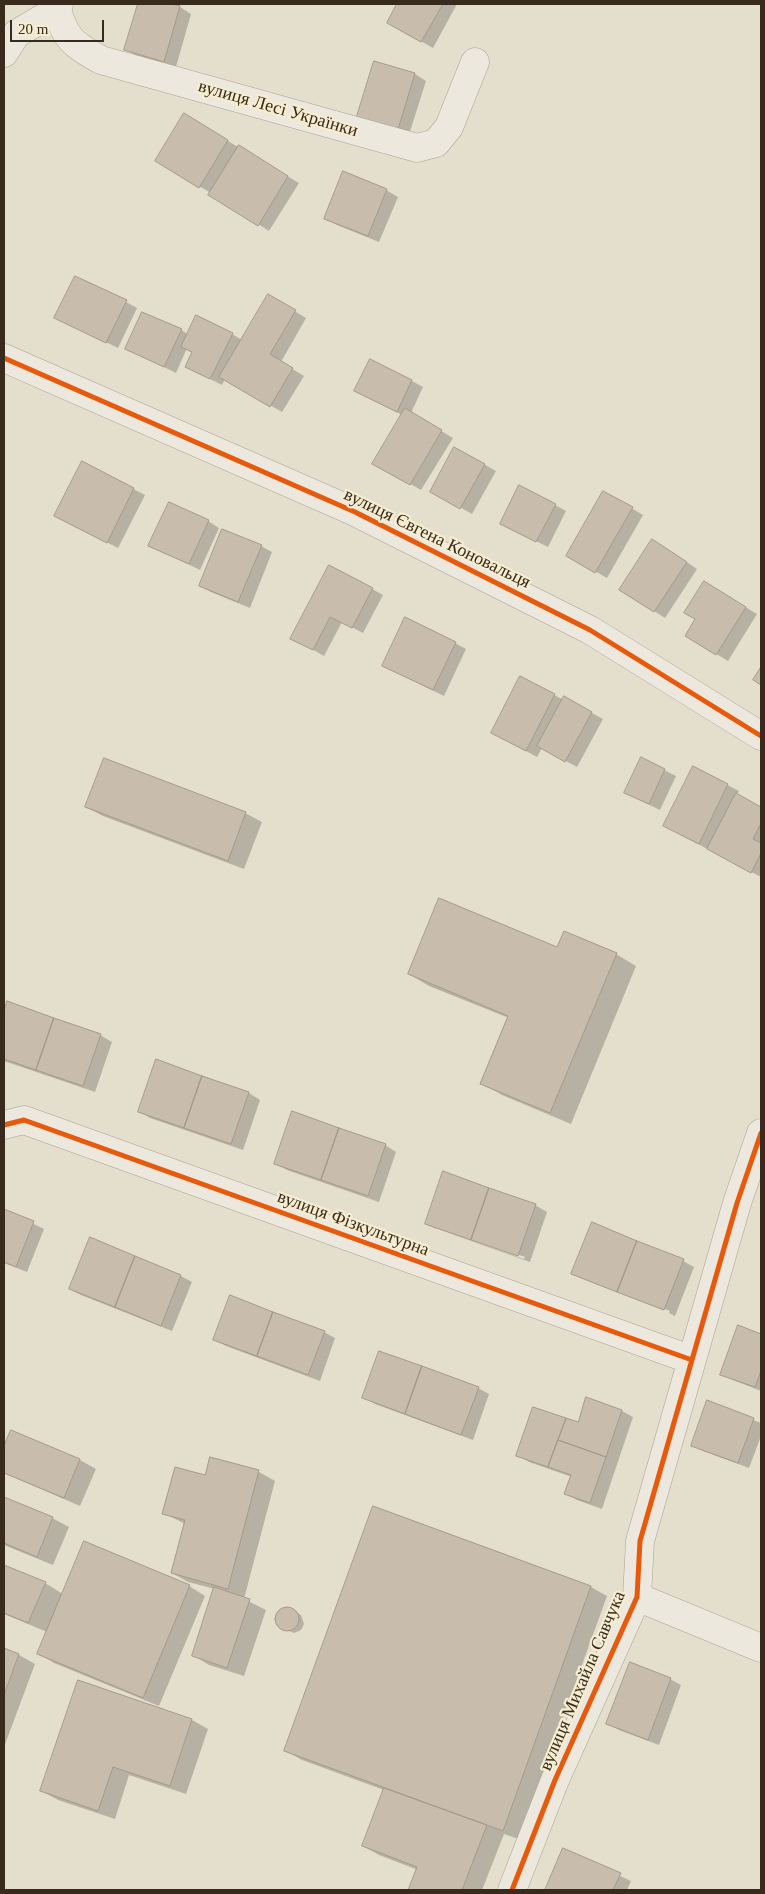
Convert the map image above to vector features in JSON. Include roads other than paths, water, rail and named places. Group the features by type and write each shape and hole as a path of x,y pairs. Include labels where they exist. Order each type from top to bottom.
{"street":[{"path":"4,53 16,34 58,7"},
{"name":"вулиця Лесі Українки","path":"58,7 62,28 75,45 102,60 417,148 436,143 449,128 475,62"},
{"name":"вулиця Євгена Коновальця","path":"4,358 355,512 590,630 761,736"},
{"name":"вулиця Фізкультурна","path":"4,1124 24,1120 692,1360"},
{"name":"вулиця Михайла Савчука","path":"512,1890 555,1780 638,1596 640,1541 737,1203 761,1133"},
{"path":"638,1596 761,1648"}]}
